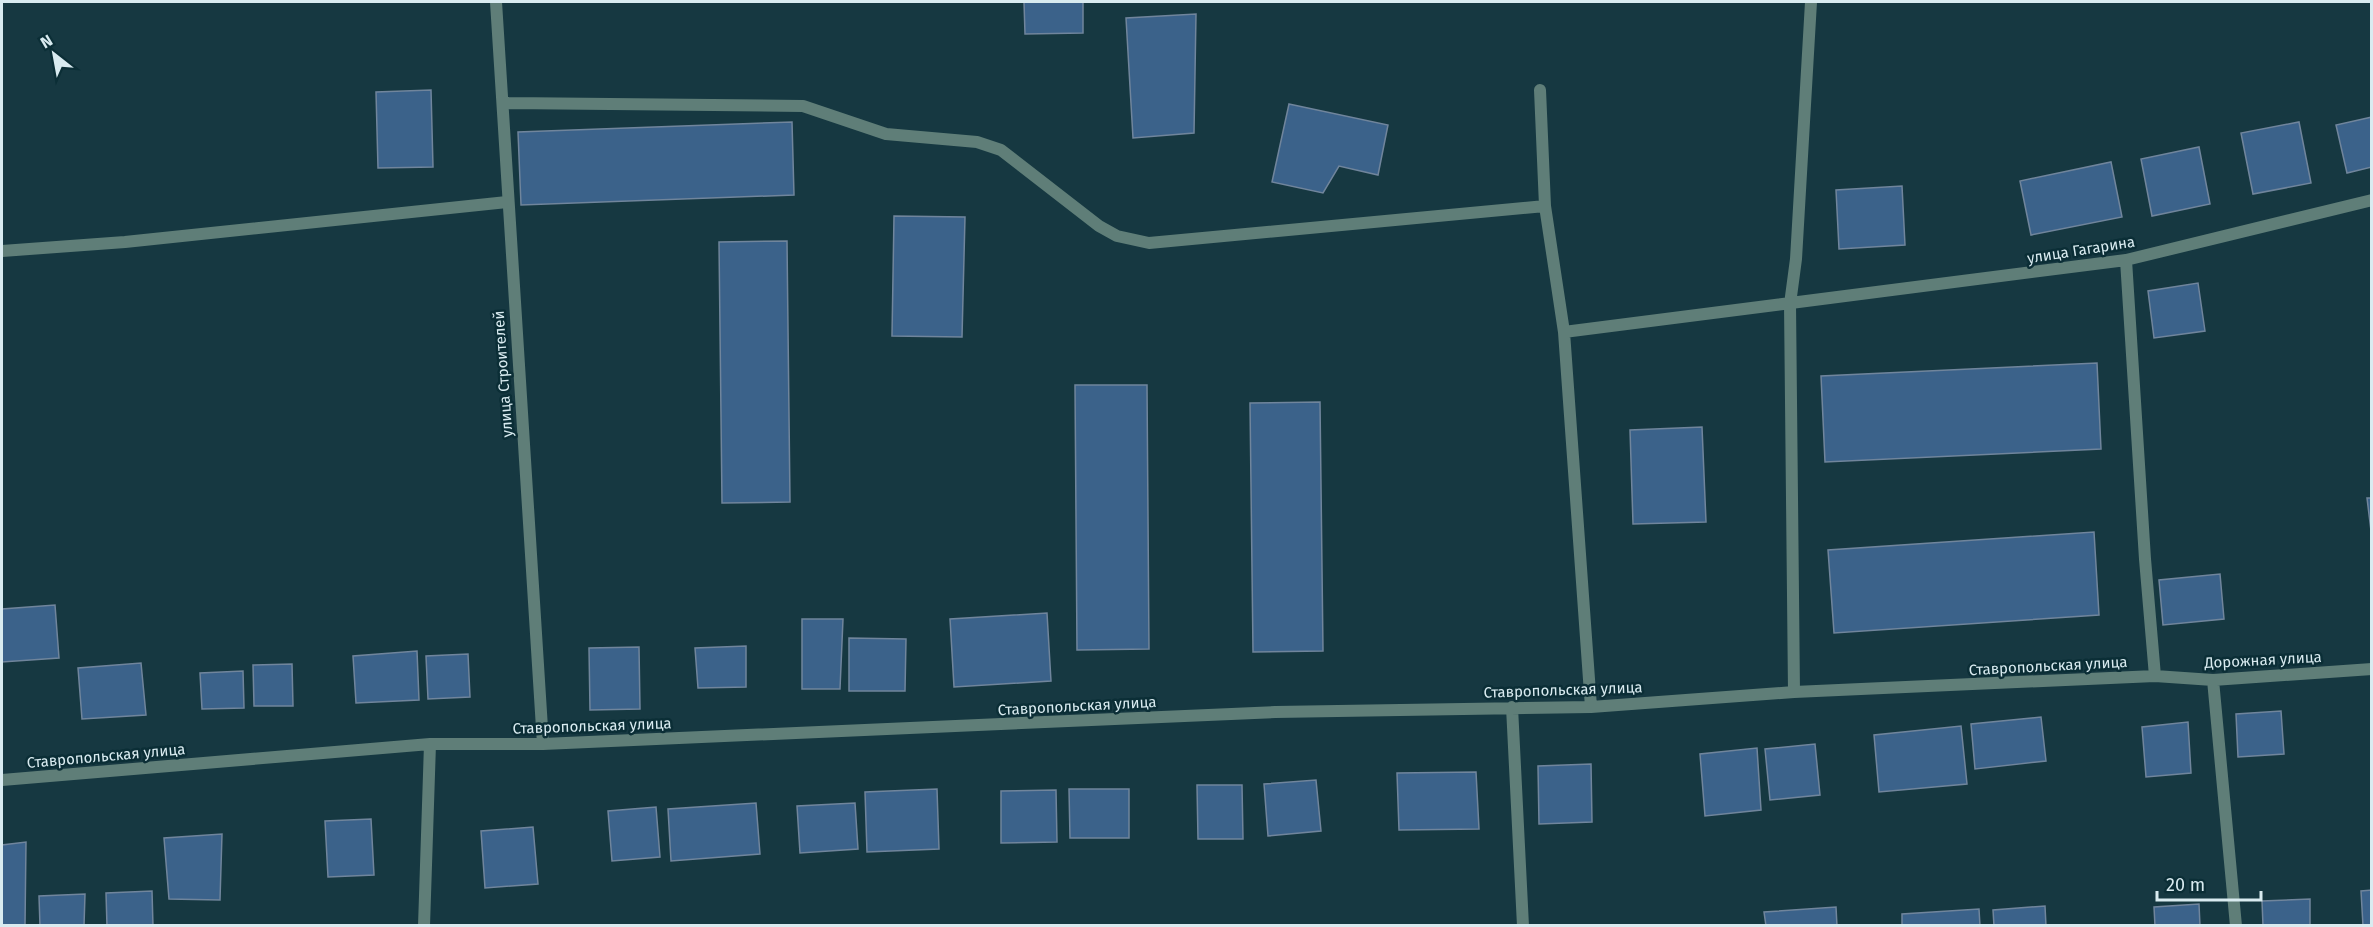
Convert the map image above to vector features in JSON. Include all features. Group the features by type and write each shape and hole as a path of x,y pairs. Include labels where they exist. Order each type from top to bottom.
{"street":[{"name":"улица Строителей","path":"496,2 543,744"},
{"path":"1794,692 1790,304 1796,259 1811,2"},
{"path":"1540,90 1545,206 1564,332 1591,707"},
{"path":"503,103 803,106 886,134 977,142 1001,150 1099,226 1117,236 1149,243 1545,206"},
{"name":"улица Гагарина","path":"1564,332 2126,260 2372,200"},
{"path":"2,251 125,242 507,202"},
{"path":"2126,260 2155,676"},
{"name":"Дорожная улица","path":"2155,676 2213,680 2372,669"},
{"name":"Ставропольская улица","path":"2,780 430,744 543,744 1263,713 1591,707 1794,692 2155,676"},
{"path":"2213,680 2236,926"},
{"path":"1512,707 1523,926"},
{"path":"424,926 430,744"}],"building":[{"path":"1024,2 1083,2 1083,33 1025,34"},
{"path":"1196,14 1194,133 1133,138 1126,18"},
{"path":"431,90 433,167 378,168 376,92"},
{"path":"1289,104 1388,125 1378,175 1339,166 1323,193 1272,182"},
{"path":"2372,117 2372,167 2347,173 2336,125"},
{"path":"792,122 794,195 521,205 518,132"},
{"path":"2299,122 2311,183 2253,194 2241,133"},
{"path":"2199,147 2210,204 2152,216 2141,159"},
{"path":"2111,162 2122,217 2031,235 2020,181"},
{"path":"1902,186 1905,245 1839,249 1836,190"},
{"path":"894,216 965,217 962,337 892,336"},
{"path":"787,241 790,502 722,503 719,242"},
{"path":"2198,283 2205,331 2154,338 2148,291"},
{"path":"2097,363 2101,449 1825,462 1821,376"},
{"path":"1075,385 1147,385 1149,649 1077,650"},
{"path":"1320,402 1323,651 1253,652 1250,403"},
{"path":"1702,427 1706,522 1633,524 1630,430"},
{"path":"2367,498 2372,498 2372,539"},
{"path":"2094,532 2099,615 1834,633 1828,550"},
{"path":"2220,574 2224,619 2163,625 2159,580"},
{"path":"55,605 59,658 2,662 2,609"},
{"path":"1047,613 1051,681 954,687 950,619"},
{"path":"802,619 843,619 840,689 802,689"},
{"path":"849,638 906,639 905,691 849,691"},
{"path":"746,646 746,687 698,688 695,648"},
{"path":"639,647 640,709 590,710 589,648"},
{"path":"417,651 419,700 356,703 353,656"},
{"path":"468,654 470,697 428,699 426,656"},
{"path":"141,663 146,715 82,719 78,668"},
{"path":"292,664 293,706 254,706 253,665"},
{"path":"243,671 244,708 202,709 200,673"},
{"path":"2281,711 2284,754 2238,757 2236,714"},
{"path":"2041,717 2046,761 1975,769 1971,724"},
{"path":"2188,722 2191,773 2146,777 2142,727"},
{"path":"1961,726 1967,784 1879,792 1874,735"},
{"path":"1815,744 1820,795 1770,800 1765,749"},
{"path":"1757,748 1761,810 1705,816 1700,754"},
{"path":"1591,764 1592,822 1539,824 1538,766"},
{"path":"1476,772 1479,829 1399,830 1397,773"},
{"path":"1316,780 1321,831 1268,836 1264,784"},
{"path":"1197,785 1242,785 1243,839 1198,839"},
{"path":"937,789 939,849 867,852 865,792"},
{"path":"1069,789 1129,789 1129,838 1070,838"},
{"path":"1056,790 1057,842 1001,843 1001,791"},
{"path":"756,803 760,854 671,861 668,809"},
{"path":"855,803 858,849 800,853 797,806"},
{"path":"656,807 660,857 612,861 608,811"},
{"path":"371,819 374,875 328,877 325,821"},
{"path":"533,827 538,884 485,888 481,831"},
{"path":"222,834 220,900 169,899 164,838"},
{"path":"26,842 25,926 2,926 2,845"},
{"path":"2372,890 2372,926 2363,926 2361,891"},
{"path":"152,891 153,926 107,926 106,893"},
{"path":"85,894 84,926 40,926 39,896"},
{"path":"2310,899 2310,926 2263,926 2262,901"},
{"path":"2199,904 2200,926 2155,926 2154,907"},
{"path":"2045,906 2046,926 1994,926 1993,910"},
{"path":"1836,907 1837,926 1766,926 1764,912"},
{"path":"1979,909 1980,926 1902,926 1902,914"}]}
